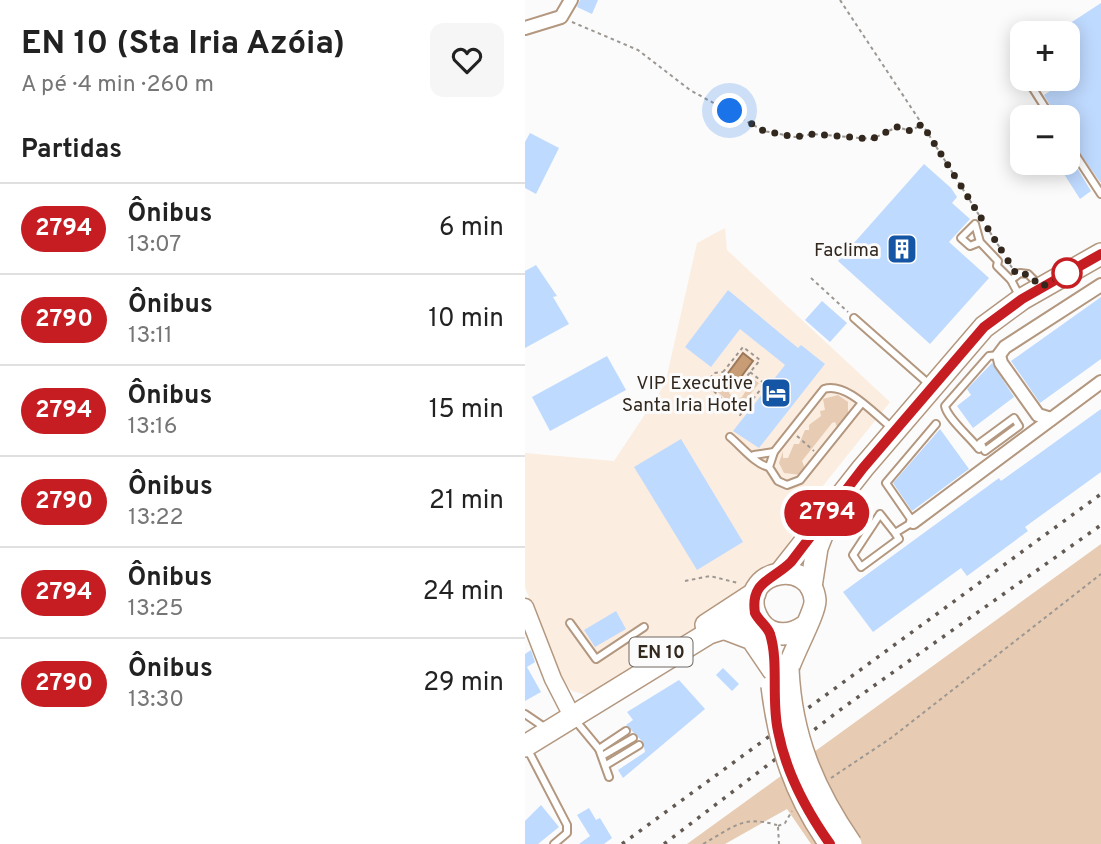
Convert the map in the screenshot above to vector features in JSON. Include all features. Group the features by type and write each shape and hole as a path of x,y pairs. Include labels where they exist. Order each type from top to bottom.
{"main road":[{"path":"851,844 831,816 803,759 774,653 748,589 781,572 931,386 984,327 1041,287 1101,254"},
{"path":"830,844 811,815 786,764 777,730 778,675 815,608 811,587 817,548 839,498"},
{"path":"781,572 799,575 811,587"},
{"name":"EN 10","path":"572,716 590,694 616,674 669,648 748,589"},
{"path":"764,626 788,634 806,626"},
{"name":"EN 10","path":"525,746 723,628 764,626"},
{"path":"723,628 752,639 778,675"}],"street":[{"path":"525,28 561,17 571,0"},
{"path":"1051,419 1038,415 1001,363 999,355 1005,346 1101,285"},
{"path":"913,522 998,450 1051,419 1101,382"},
{"path":"525,607 553,679 572,716"}],"lane":[{"path":"1080,162 1101,194"},
{"path":"979,242 1014,278 1022,299"},
{"path":"1014,278 1028,274 1041,287"},
{"path":"854,318 931,386"},
{"path":"982,446 979,449 967,432 947,413 945,406 989,356 999,355"},
{"path":"769,467 775,452 824,389 832,386 843,389 895,430"},
{"path":"730,437 754,455 756,461 769,467 778,481 794,484 861,404"},
{"path":"998,450 985,451 980,443 1014,418 1019,426 1013,439"},
{"path":"895,533 913,522 886,483 936,424"},
{"path":"754,455 775,452"},
{"path":"880,514 895,533 899,539 861,567 853,555 880,514"},
{"path":"570,623 596,659 644,627"},
{"path":"525,714 549,730"},
{"path":"572,716 582,733 600,752 609,777"},
{"path":"600,752 626,731"},
{"path":"600,752 633,738"},
{"path":"606,765 639,745"},
{"path":"525,746 567,825 567,833 554,844"}],"path":[{"path":"840,0 922,124 1014,278"},
{"path":"561,17 638,50 690,90 764,131 795,137 813,134 872,139 897,127 911,131 922,124"},
{"path":"811,278 854,318"},
{"path":"723,372 743,347 759,360 740,385 723,372 714,373 706,384 740,415 765,384 750,372"},
{"path":"792,431 820,456"},
{"path":"829,780 891,737 1101,575"},
{"path":"685,581 710,576 748,589"},
{"path":"703,844 744,821 756,819 778,826 785,823 793,811"},
{"path":"778,826 779,844"}],"shaded area":[{"path":"725,228 727,250 890,402 822,487 780,557 761,580 716,615 587,695 572,691 559,677 525,587 525,453 614,461 665,384 697,243"},
{"path":"743,353 753,361 738,381 728,373"},
{"path":"720,375 725,380 724,385 728,381 733,386 729,393 736,400 742,397 753,379 759,383 738,410 711,386"},
{"path":"838,395 848,402 848,416 838,429 835,422 832,423 802,461 806,471 801,475 784,473 779,463 783,451 783,458 788,458 794,444 799,444 805,430 809,430 809,425 821,416 820,411 825,410 823,399"},
{"path":"1101,544 1101,844 811,844 787,809 725,844 687,844"}],"building":[{"path":"580,0 598,0 592,14 577,7"},
{"path":"1101,3 1101,182 1080,154 1080,105 1050,105 1044,95 1050,91 1080,91 1080,21 1073,21"},
{"path":"530,133 559,148 536,194 525,188 525,142"},
{"name":"Faclima","path":"924,164 951,188 957,197 952,203 970,219 949,242 989,278 930,344 838,261"},
{"path":"1080,173 1091,191 1080,199 1065,175"},
{"path":"536,265 557,296 553,297 569,324 525,348 525,271"},
{"path":"728,290 798,348 801,345 825,364 759,448 733,431 785,365 740,329 711,367 685,347"},
{"path":"1101,297 1101,359 1040,403 1011,361"},
{"path":"822,301 847,323 830,342 805,320"},
{"path":"607,356 626,390 550,431 532,397"},
{"path":"992,363 1014,397 973,428 957,406 971,395 967,389"},
{"path":"1101,409 1101,472 1025,527 1028,531 967,576 961,568 873,632 843,592 999,478 1001,481"},
{"path":"940,429 969,469 912,511 893,483"},
{"path":"681,439 743,542 697,570 634,467"},
{"path":"616,611 626,629 595,647 584,630"},
{"path":"531,650 535,662 527,667 541,692 525,701 525,654"},
{"path":"723,668 739,684 732,691 716,675"},
{"path":"679,680 705,709 623,778 618,770 645,752 643,742 626,725 633,720 627,712"},
{"path":"541,805 559,827 538,844 525,844 525,821"},
{"path":"589,808 596,820 600,818 612,838 604,844 579,844 590,836 577,815"}],"railway":[{"path":"622,844 1101,494"},
{"path":"664,844 844,707 1101,525"}],"bus line":[{"name":"2794","path":"830,844 816,825 786,764 777,730 772,686 774,653 769,630 759,622 753,603 759,584 769,576 781,572 791,562 863,468 984,327 1041,287 1101,254"}],"place":[{"name":"Faclima","path":"902,249"},
{"name":"VIP Executive Santa Iria Hotel","path":"776,393"}],"route":[{"path":"730,111 764,131 795,137 813,134 872,139 897,127 911,131 922,124 1017,275 1028,274 1035,278 1041,287 1067,273"}]}
